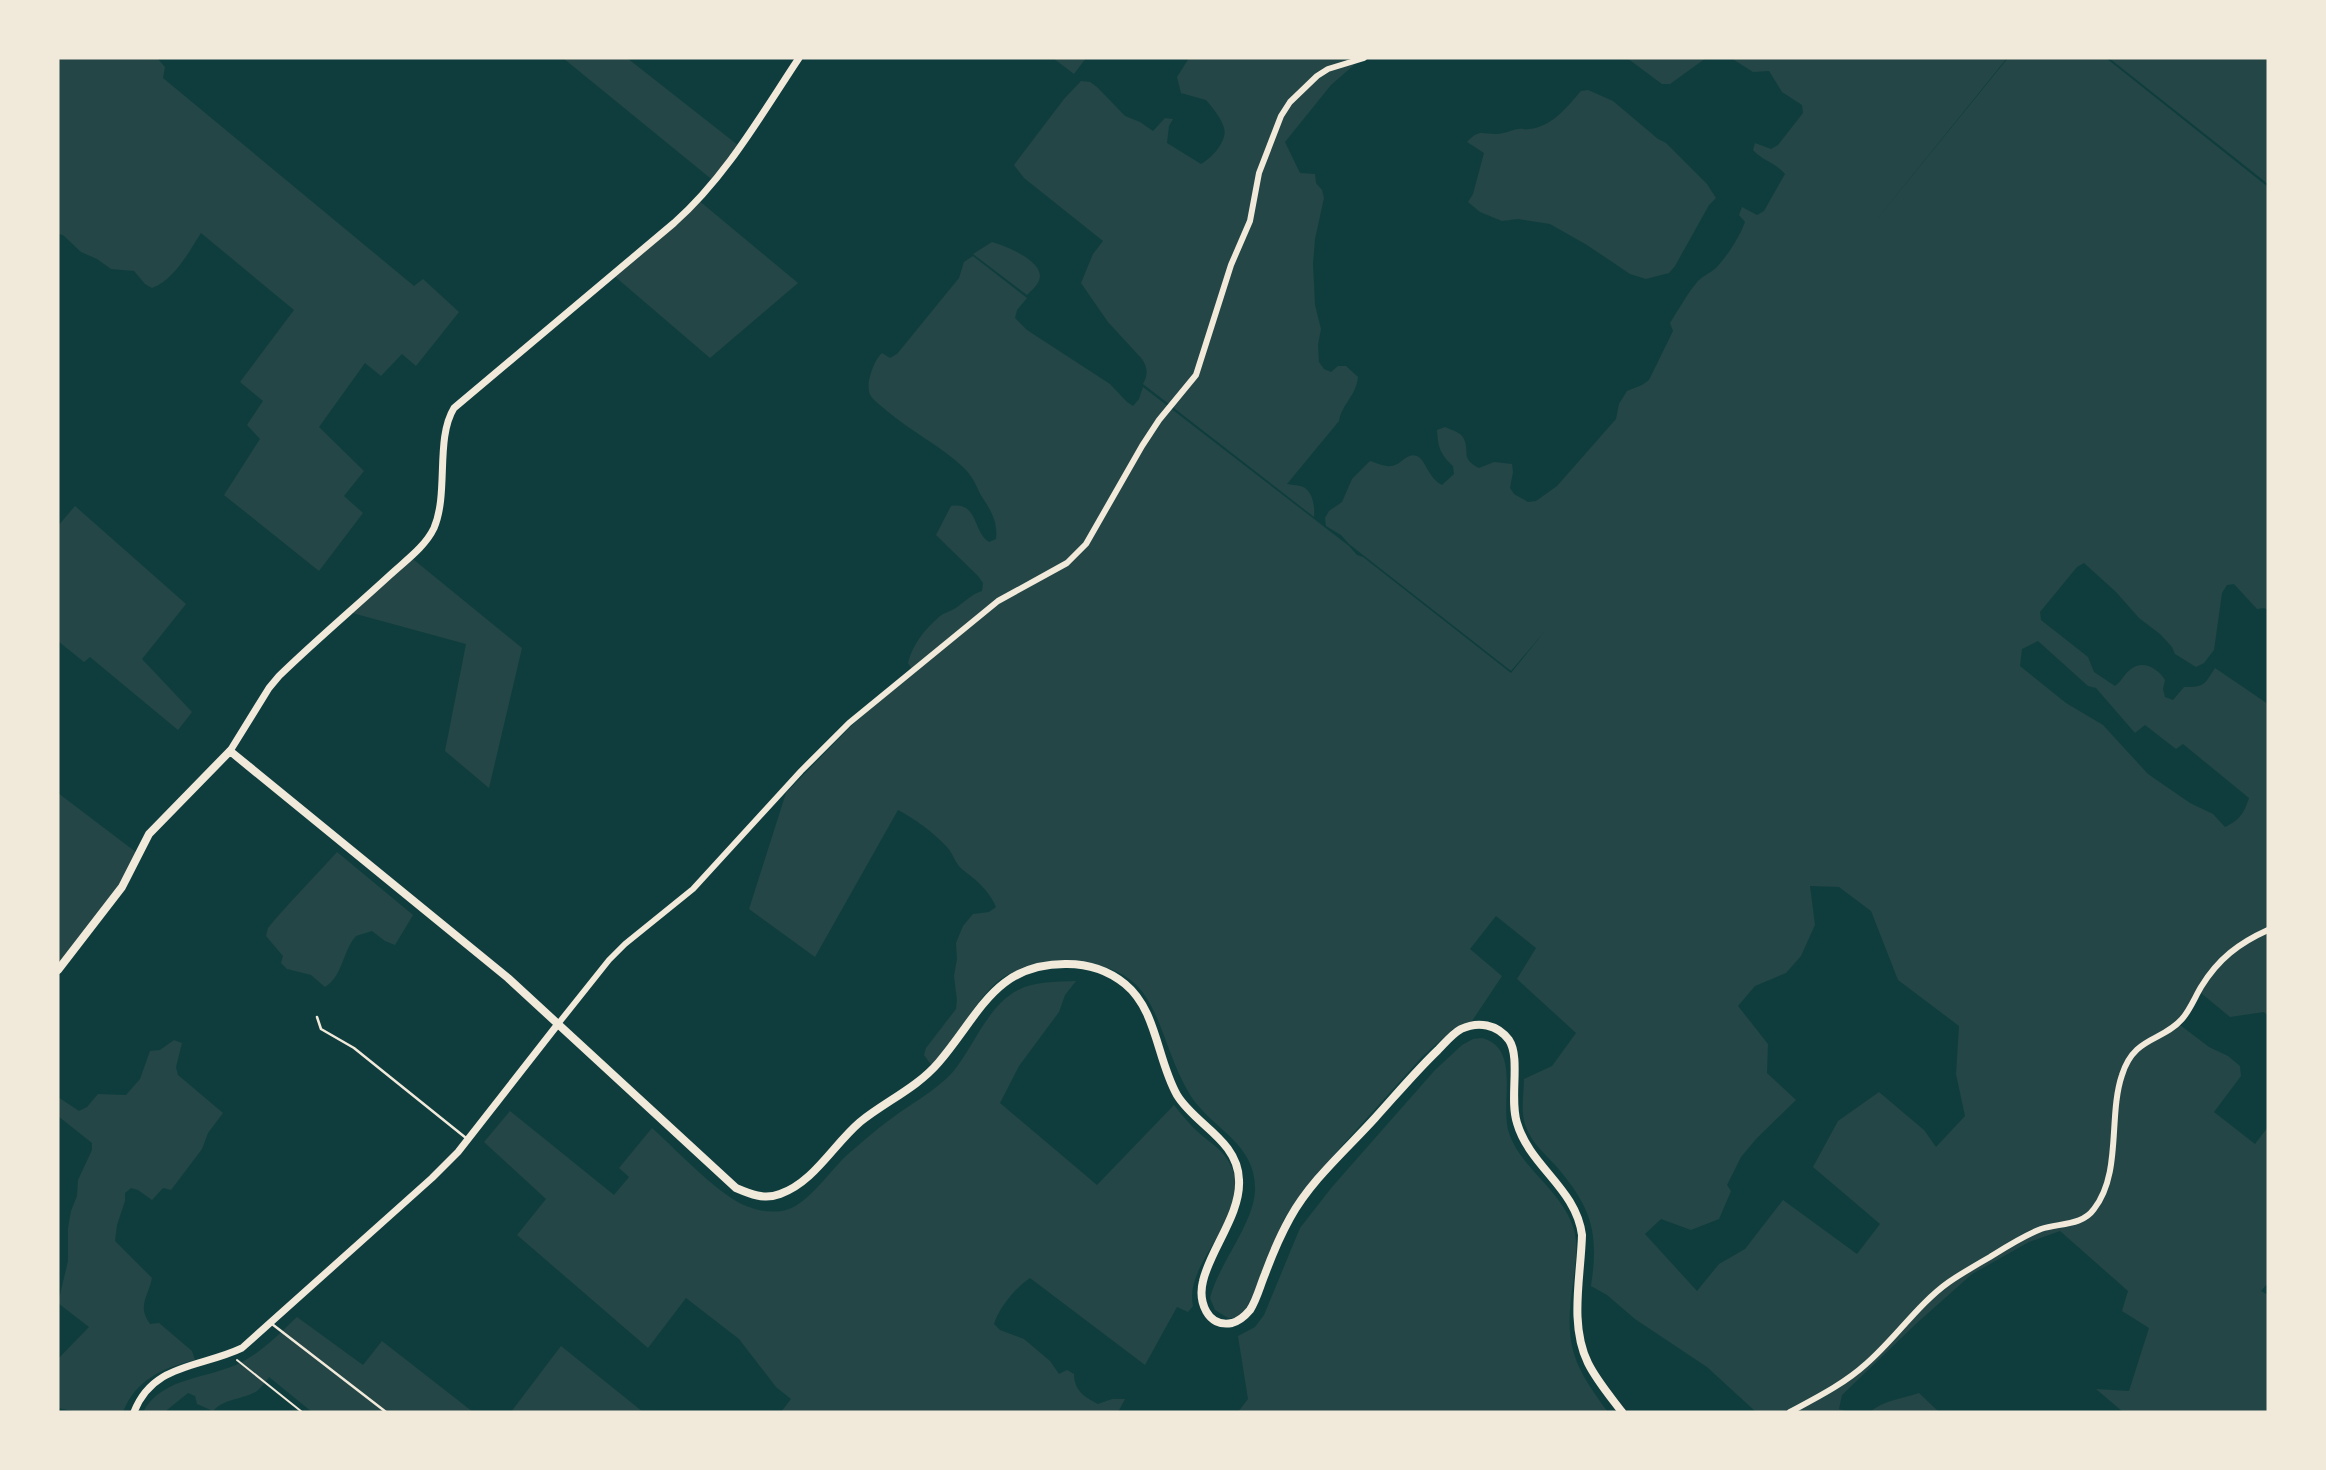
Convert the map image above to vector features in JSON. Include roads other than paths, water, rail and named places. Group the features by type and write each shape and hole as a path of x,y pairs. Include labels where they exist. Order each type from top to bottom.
{"main road":[{"path":"58,970 122,887 149,834 230,751 508,978 736,1188 754,1196 769,1197 782,1194 803,1180 861,1122 921,1080 938,1063 986,1001 1011,976 1024,970 1056,964 1085,965 1103,971 1135,994 1148,1017 1177,1095 1195,1118 1224,1143 1233,1156 1239,1181 1237,1197 1230,1220 1203,1279 1201,1293 1207,1314 1218,1322 1228,1324 1246,1315 1253,1305 1279,1239 1299,1203 1313,1186 1456,1032 1481,1024 1491,1026 1501,1031 1513,1047 1513,1112 1518,1129 1535,1158 1568,1196 1580,1222 1582,1251 1578,1313 1581,1343 1597,1378 1622,1412"}],"street":[{"path":"230,751 279,676 429,536 439,505 447,423 454,408 699,199 731,160 799,58"},
{"path":"134,1412 139,1399 157,1379 171,1371 242,1348 432,1178 468,1140 609,960 693,889 801,771 849,723 998,601 1078,554 1159,420 1196,375 1231,265 1250,220 1259,173 1281,116 1290,102 1317,76 1328,69 1364,58"},
{"path":"1790,1412 1854,1374 1883,1349 1948,1282 2025,1236 2041,1229 2073,1222 2092,1212 2099,1203 2106,1180 2118,1093 2127,1062 2148,1040 2184,1017 2206,978 2227,954 2237,945 2268,930"}],"lane":[{"path":"317,1017 321,1029 354,1048 468,1140"},
{"path":"272,1323 386,1412"}]}
